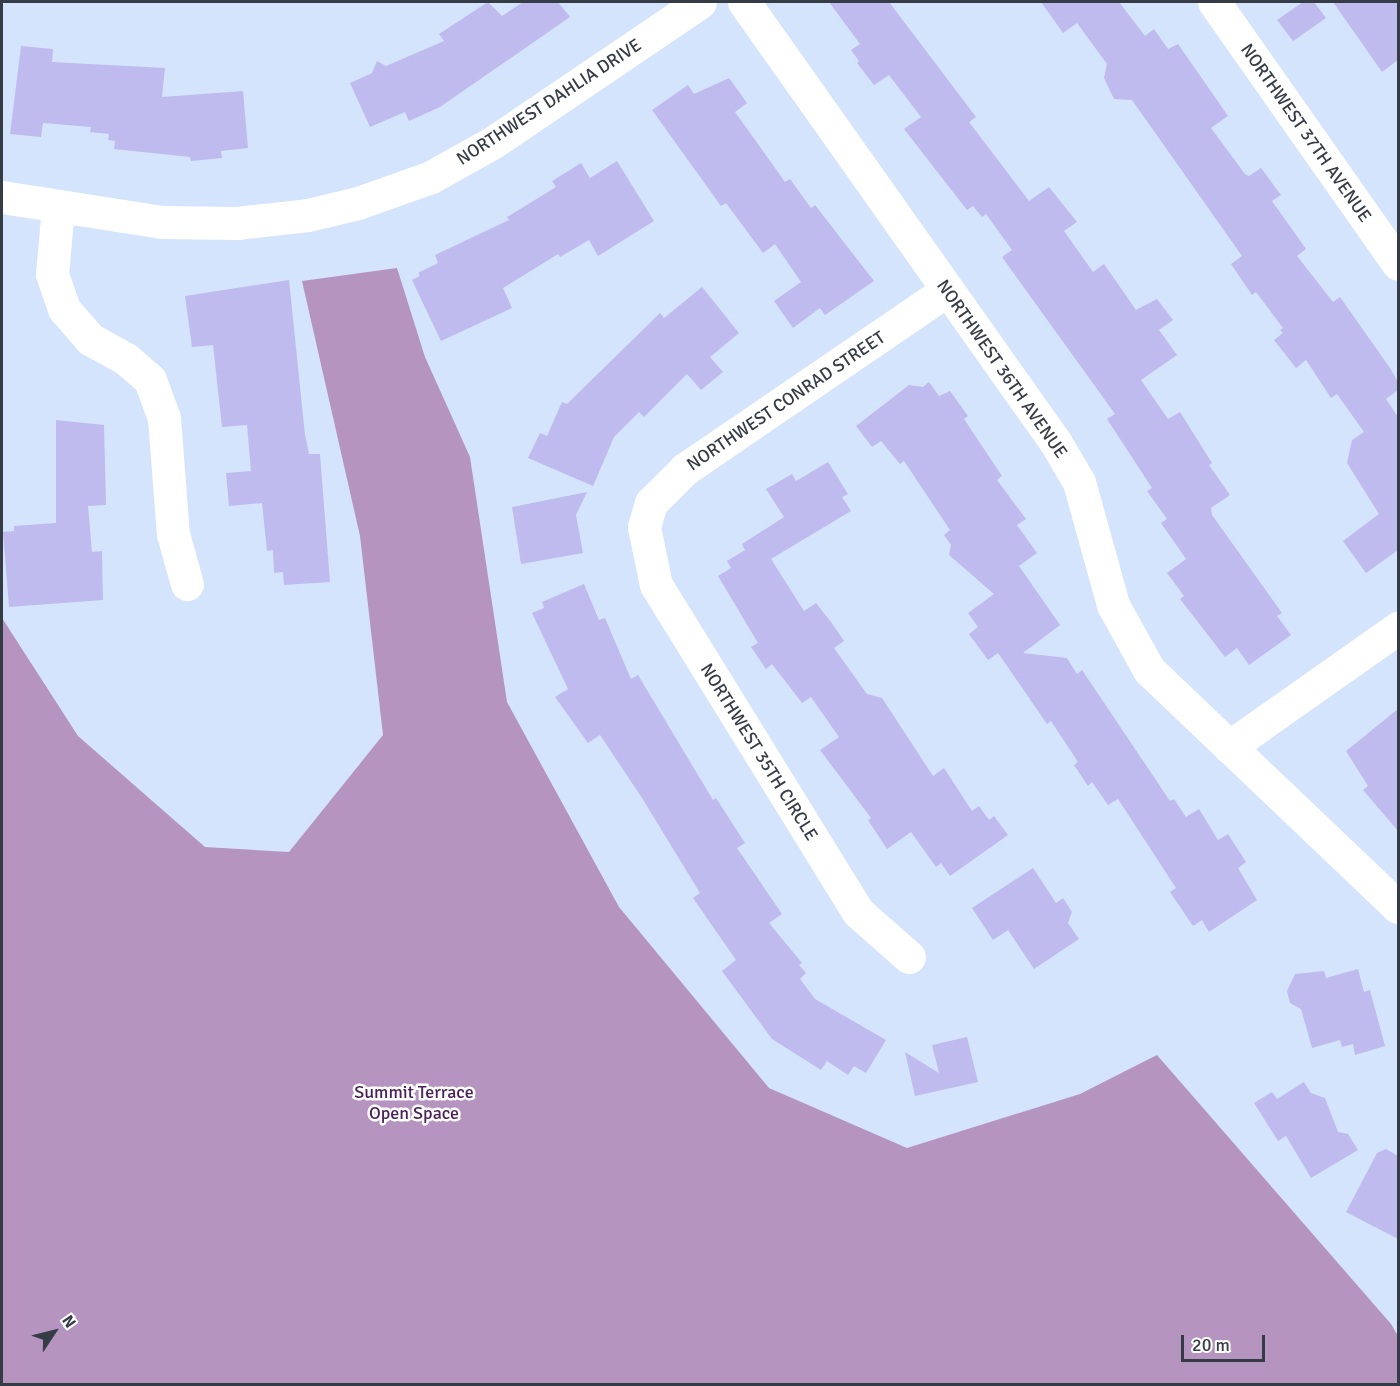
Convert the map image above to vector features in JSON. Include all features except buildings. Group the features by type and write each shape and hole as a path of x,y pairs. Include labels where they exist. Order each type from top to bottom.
{"street":[{"name":"NORTHWEST DAHLIA DRIVE","path":"2,197 162,222 237,223 308,215 358,203 431,177 492,143 700,2"},
{"name":"NORTHWEST 36TH AVENUE","path":"744,2 946,291 1056,443 1079,482 1113,605 1149,670 1398,907"},
{"name":"NORTHWEST 37TH AVENUE","path":"1214,2 1398,264"},
{"path":"58,207 52,274 64,309 90,339 126,359 150,380 164,418 173,534 187,584"},
{"name":"NORTHWEST CONRAD STREET","path":"644,527 651,504 686,469 946,291"},
{"name":"NORTHWEST 35TH CIRCLE","path":"644,527 656,585 858,912 909,957"},
{"path":"1229,747 1398,628"}],"green space":[{"name":"Summit Terrace Open Space","path":"397,268 425,357 470,457 507,702 619,907 769,1088 907,1148 1080,1094 1157,1055 1391,1324 1398,1336 1398,1384 2,1384 2,618 78,736 205,847 289,852 383,735 360,536 302,281"}]}
